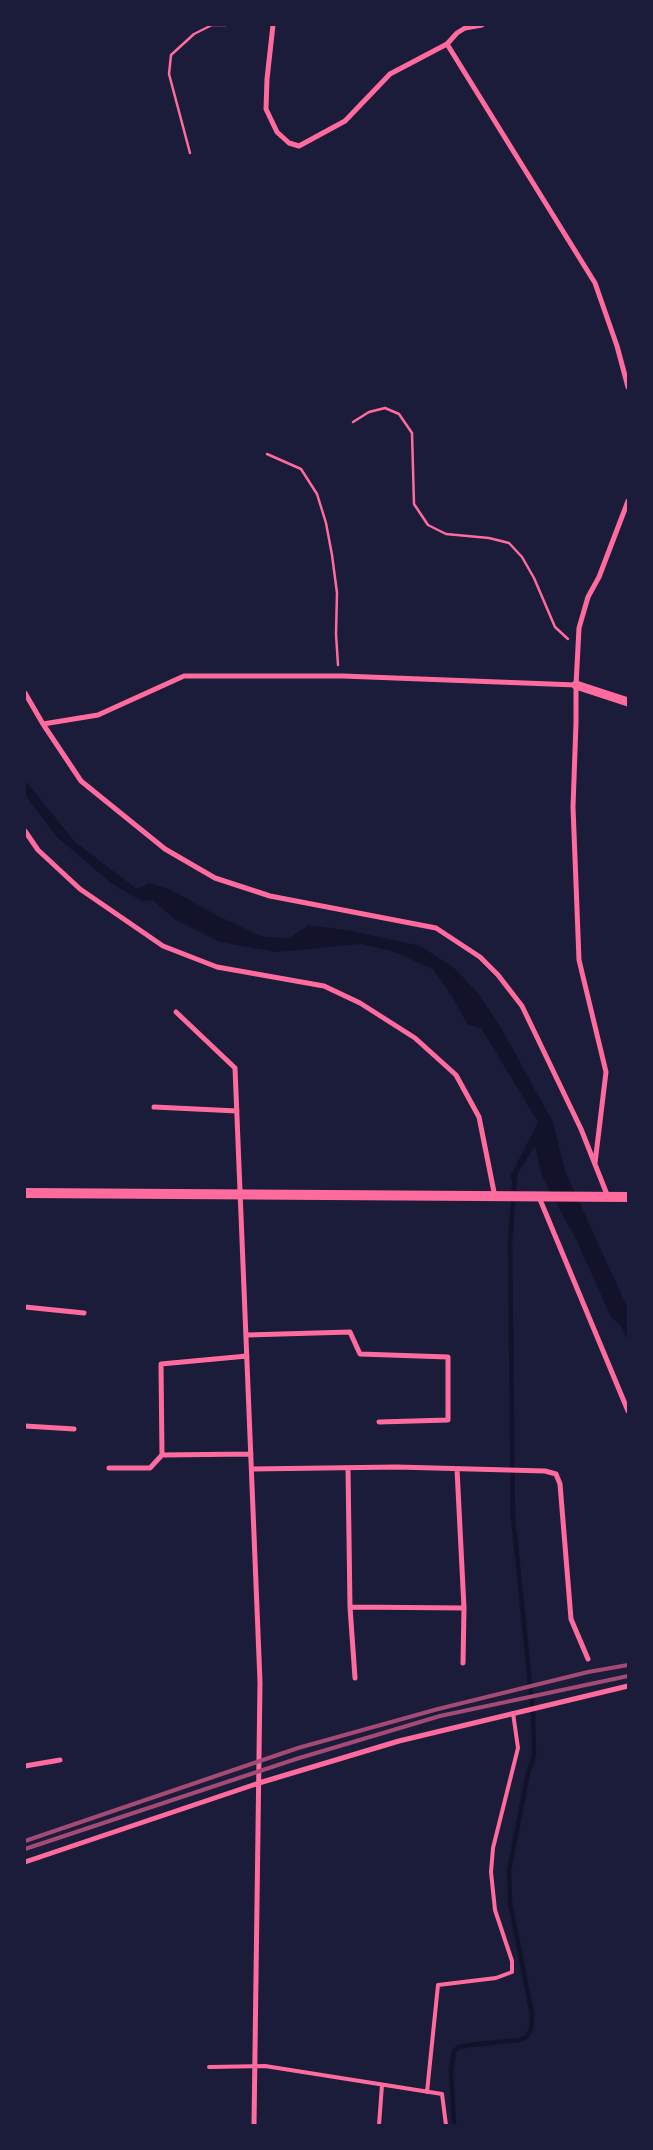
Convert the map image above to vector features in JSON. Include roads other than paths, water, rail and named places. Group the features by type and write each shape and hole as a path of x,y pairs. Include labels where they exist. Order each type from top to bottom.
{"main road":[{"path":"25,1193 628,1197"}],"street":[{"path":"274,25 267,79 266,109 277,132 289,143 299,146 345,120 390,74 447,44 457,33 465,28 482,25"},
{"path":"447,44 595,283 617,346 628,387"},
{"path":"594,1164 606,1072 579,960 573,807 576,685 579,628 588,597 598,577 628,501"},
{"path":"43,724 98,715 184,676 343,676 576,685 628,702"},
{"path":"25,693 81,781 165,849 215,878 270,896 436,928 480,957 498,975 522,1006 581,1129 594,1164 603,1197"},
{"path":"25,832 38,850 80,889 163,946 217,967 324,986 360,1003 415,1038 456,1075 479,1117 495,1197"},
{"path":"176,1012 235,1068 242,1195 260,1682 254,2125"},
{"path":"154,1107 237,1111"},
{"path":"539,1197 628,1411"},
{"path":"25,1307 84,1313"},
{"path":"247,1335 350,1332 360,1354 448,1357 448,1420 379,1422"},
{"path":"108,1468 150,1468 162,1455 161,1364 247,1356"},
{"path":"25,1426 74,1429"},
{"path":"162,1455 251,1454"},
{"path":"348,1468 350,1607 355,1678"},
{"path":"252,1469 456,1469 545,1471 556,1474 560,1484 571,1619 588,1659"},
{"path":"456,1469 464,1608 464,1663"},
{"path":"350,1607 464,1608"},
{"path":"25,1862 259,1783 399,1741 513,1712 628,1686"},
{"path":"25,1766 60,1760"}],"lane":[{"path":"427,2092 438,1985 496,1978 512,1972 512,1961 495,1910 490,1872 493,1848 518,1748 513,1712"},
{"path":"209,2067 265,2066 442,2094 446,2125"},
{"path":"379,2125 382,2085"}],"waterway":[{"path":"454,2125 451,2071 454,2051 459,2047 519,2040 527,2037 531,2029 532,2014 510,1903 509,1871 528,1773 534,1756 533,1713 513,1516 510,1242 515,1173"}],"railway":[{"path":"25,1841 298,1748 438,1709 588,1672 628,1665"},
{"path":"25,1849 296,1759 440,1716 628,1676"}]}
